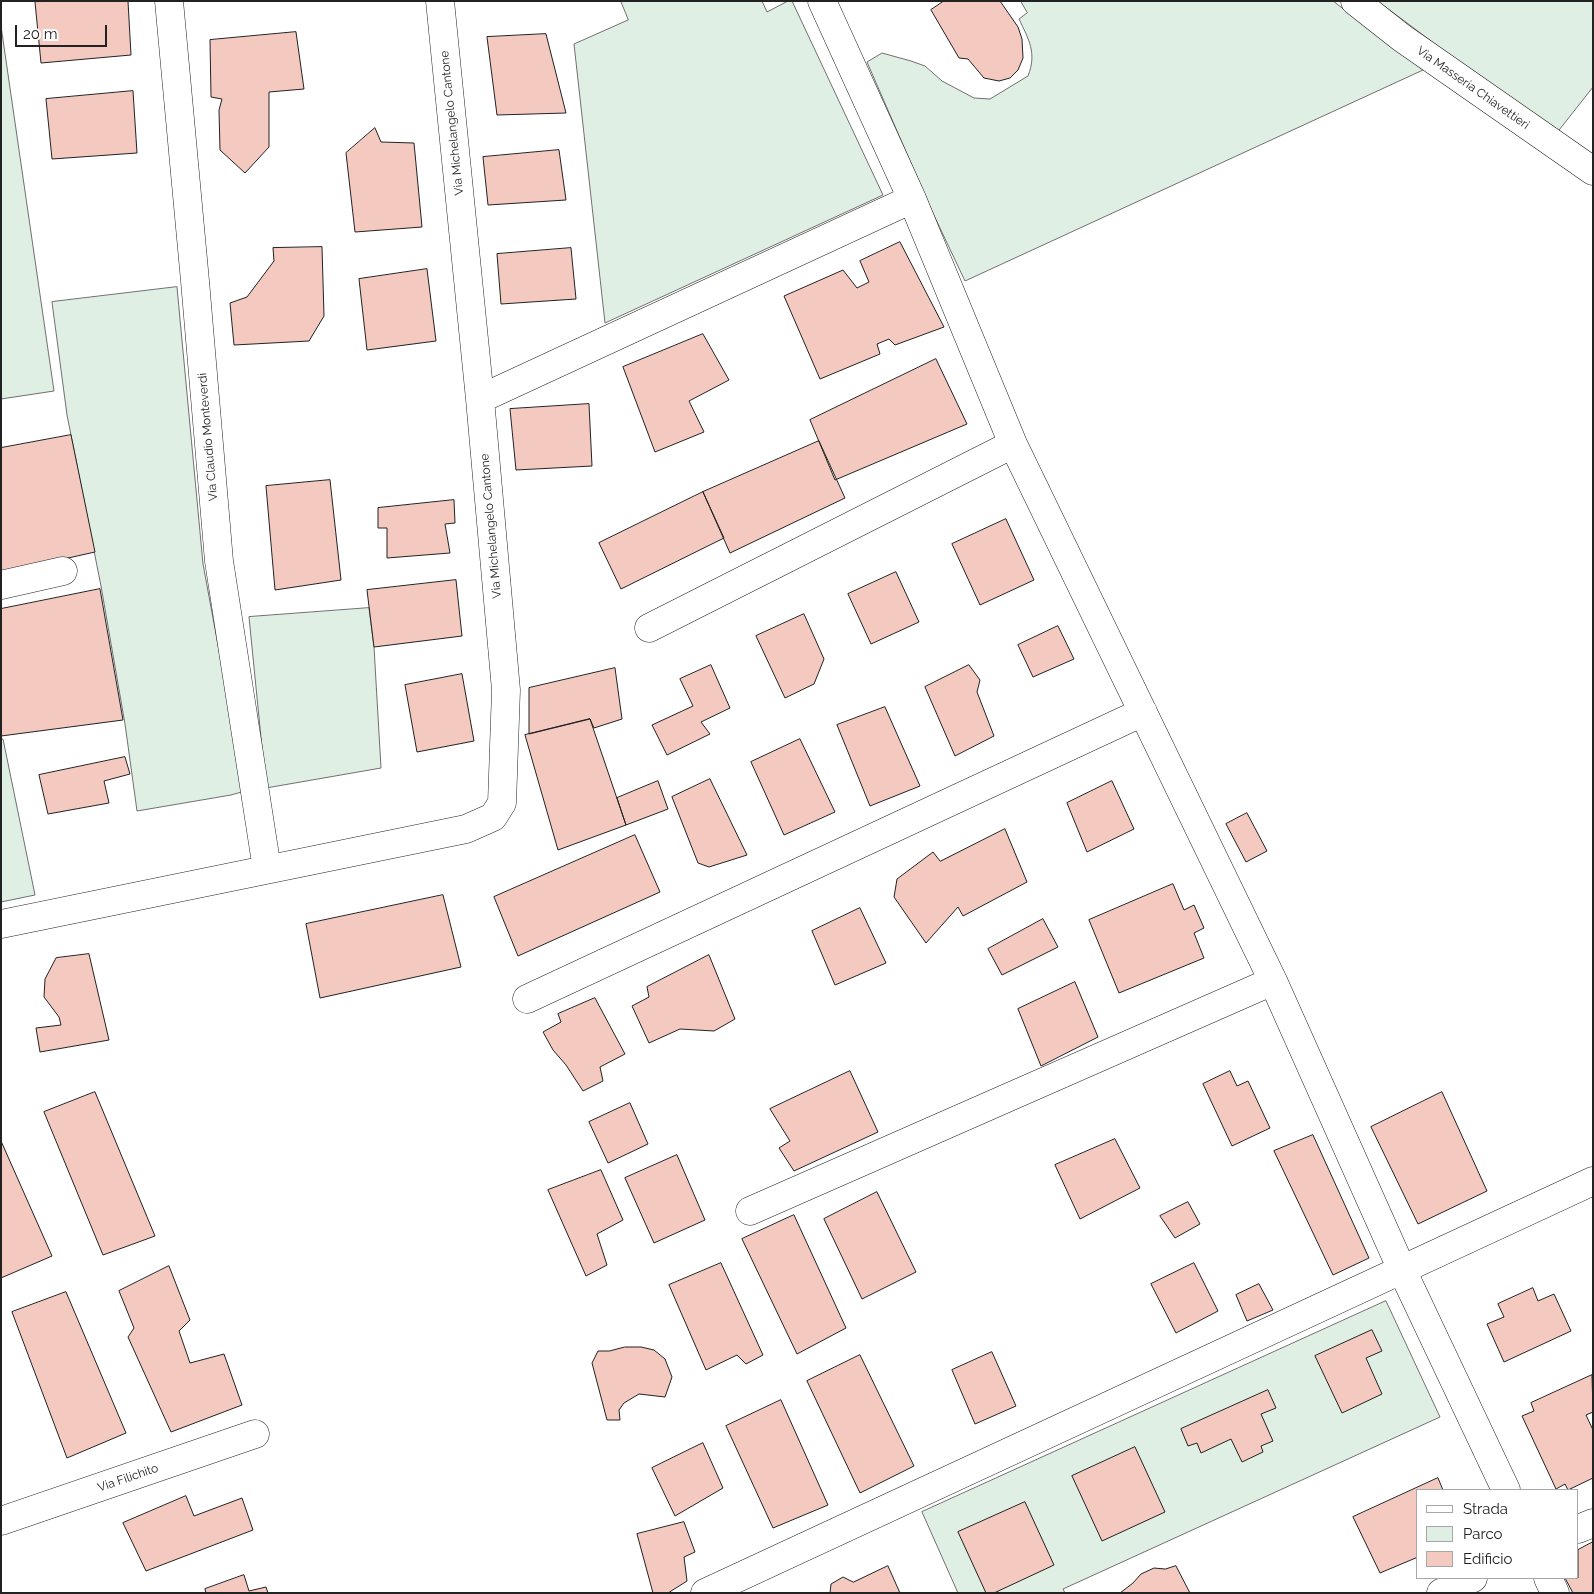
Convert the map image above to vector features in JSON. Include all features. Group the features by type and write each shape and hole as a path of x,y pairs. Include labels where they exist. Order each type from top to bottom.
{"street":[{"name":"Via Claudio Monteverdi","path":"169,1 196,290 218,561 267,870"},
{"name":"Via Michelangelo Cantone","path":"1,924 466,829 493,817 502,803 506,690 480,399 440,1"},
{"path":"822,1 912,199 1013,444 1274,981 1402,1270 1506,1489"},
{"name":"Via Masseria Chiavettieri","path":"1356,1 1402,38 1593,171"},
{"path":"480,399 912,199"},
{"path":"649,628 1013,444"},
{"path":"1,584 63,571"},
{"path":"527,999 1143,712"},
{"path":"750,1211 1274,981"},
{"path":"705,1593 1593,1181"},
{"name":"Via Filichito","path":"1,1521 255,1434"},
{"path":"1579,1529 1593,1522"},
{"path":"1441,1593 1472,1579"},
{"path":"1548,1579 1555,1593"}],"green space":[{"path":"621,1 762,1 767,12 788,1 792,1 883,195 605,323 574,44 628,20"},
{"path":"1021,1 1333,1 1423,70 965,281 931,209 867,62 882,53 911,61 925,66 942,81 974,98 990,99 1028,76 1031,68 1031,47 1019,19 1027,13"},
{"path":"1378,1 1593,1 1593,87 1556,134"},
{"path":"1,26 54,391 1,399"},
{"path":"177,287 203,564 245,791 137,811 125,724 101,586 67,415 52,302"},
{"path":"369,608 374,647 381,768 266,788 249,617"},
{"path":"1,739 3,739 35,895 1,902"},
{"path":"1386,1301 1440,1417 1063,1589 1065,1593 958,1593 922,1512"}],"building":[{"path":"128,1 131,55 41,63 35,2"},
{"path":"944,1 1000,1 1018,27 1022,39 1023,58 1018,70 1010,78 999,81 984,78 968,59 959,58 931,10"},
{"path":"296,32 304,89 269,92 269,147 245,173 220,150 219,110 222,99 211,97 210,40"},
{"path":"546,34 566,113 497,115 487,37"},
{"path":"133,91 137,153 52,159 46,99"},
{"path":"375,128 381,142 414,143 422,227 355,232 346,153"},
{"path":"559,150 566,200 488,205 483,157"},
{"path":"900,242 944,327 895,345 889,339 877,344 880,354 820,379 784,296 843,270 857,288 869,282 860,261"},
{"path":"322,247 324,316 309,341 234,345 230,303 247,297 274,261 273,248"},
{"path":"571,248 576,299 501,304 497,254"},
{"path":"427,269 436,341 367,350 359,279"},
{"path":"703,334 729,380 689,401 704,432 655,452 623,367"},
{"path":"936,359 967,424 835,480 810,420"},
{"path":"589,404 592,466 516,470 510,409"},
{"path":"71,435 95,552 1,573 1,448"},
{"path":"819,441 845,498 730,553 703,492"},
{"path":"330,480 341,580 275,590 266,486"},
{"path":"703,492 724,538 621,589 599,543"},
{"path":"454,500 455,523 445,524 450,553 387,558 387,528 378,528 378,508"},
{"path":"1006,519 1034,580 980,605 952,544"},
{"path":"896,572 919,622 871,644 848,594"},
{"path":"456,580 462,636 374,647 367,590"},
{"path":"100,589 123,720 1,736 1,609"},
{"path":"804,614 824,659 814,684 785,698 756,636"},
{"path":"1058,626 1074,659 1033,677 1018,645"},
{"path":"711,665 730,708 701,722 710,734 667,755 652,725 693,706 680,679"},
{"path":"969,665 980,680 977,692 994,736 955,756 925,687"},
{"path":"615,668 622,719 594,728 590,719 529,734 529,688"},
{"path":"462,674 474,741 417,752 405,685"},
{"path":"885,707 920,786 870,806 837,725"},
{"path":"590,719 626,825 558,850 525,735"},
{"path":"800,739 835,812 784,835 751,762"},
{"path":"125,757 130,774 104,781 109,803 48,814 39,775"},
{"path":"710,779 747,855 709,867 698,863 672,797"},
{"path":"658,781 668,809 626,825 617,798"},
{"path":"1112,781 1134,829 1087,852 1067,803"},
{"path":"1247,813 1267,851 1246,862 1226,824"},
{"path":"1005,829 1027,882 963,916 958,907 926,943 894,897 897,879 933,852 940,861"},
{"path":"635,835 660,892 518,956 494,897"},
{"path":"1173,884 1184,910 1194,905 1204,928 1194,933 1204,958 1119,993 1089,920"},
{"path":"443,895 461,967 320,998 306,924"},
{"path":"860,908 886,963 835,985 812,931"},
{"path":"1043,919 1058,947 1002,975 988,949"},
{"path":"89,954 109,1040 40,1052 36,1028 61,1025 59,1017 44,997 45,979 56,958"},
{"path":"709,955 735,1019 714,1031 680,1029 649,1043 632,1006 649,997 647,987"},
{"path":"1075,982 1098,1037 1041,1066 1018,1009"},
{"path":"595,998 625,1054 600,1067 603,1081 583,1091 566,1065 553,1050 543,1032 561,1022 558,1014"},
{"path":"850,1071 878,1132 794,1171 779,1148 790,1141 770,1109"},
{"path":"1230,1071 1237,1086 1248,1081 1270,1128 1232,1146 1203,1084"},
{"path":"95,1092 155,1236 103,1255 44,1112"},
{"path":"1442,1092 1487,1191 1418,1224 1371,1127"},
{"path":"630,1103 648,1144 608,1163 589,1122"},
{"path":"1313,1135 1369,1258 1333,1275 1274,1151"},
{"path":"1115,1139 1140,1188 1080,1219 1055,1165"},
{"path":"1,1141 52,1256 1,1278"},
{"path":"677,1155 705,1220 654,1243 625,1178"},
{"path":"601,1170 623,1220 597,1234 607,1265 586,1276 548,1190"},
{"path":"877,1192 916,1272 862,1299 824,1219"},
{"path":"1188,1202 1200,1224 1175,1238 1160,1216"},
{"path":"794,1215 846,1328 797,1354 742,1239"},
{"path":"721,1263 763,1355 746,1364 737,1355 706,1370 669,1285"},
{"path":"1194,1263 1218,1311 1176,1333 1151,1284"},
{"path":"169,1266 190,1320 179,1331 190,1363 224,1354 242,1405 171,1432 128,1337 134,1328 119,1291"},
{"path":"1259,1284 1273,1310 1247,1321 1236,1295"},
{"path":"1533,1288 1538,1301 1554,1294 1571,1331 1504,1362 1487,1324 1504,1317 1498,1304"},
{"path":"66,1292 126,1433 67,1458 12,1312"},
{"path":"1372,1330 1382,1351 1366,1358 1382,1394 1342,1413 1315,1356"},
{"path":"625,1347 641,1347 654,1350 665,1359 672,1377 665,1397 639,1394 624,1403 619,1410 620,1420 607,1420 592,1363 598,1351 609,1351"},
{"path":"992,1352 1016,1406 975,1424 952,1370"},
{"path":"860,1355 914,1466 860,1493 807,1381"},
{"path":"1592,1375 1593,1412 1586,1415 1593,1430 1593,1478 1570,1489 1568,1489 1565,1484 1556,1489 1522,1416 1534,1411 1531,1403"},
{"path":"1268,1390 1276,1408 1261,1414 1273,1441 1261,1446 1263,1452 1242,1462 1231,1439 1201,1453 1197,1443 1188,1446 1181,1429"},
{"path":"781,1400 828,1505 773,1528 726,1426"},
{"path":"703,1443 723,1488 675,1516 652,1468"},
{"path":"1135,1447 1165,1512 1102,1541 1072,1476"},
{"path":"1438,1478 1443,1489 1416,1489 1416,1558 1380,1573 1353,1517"},
{"path":"186,1496 194,1516 242,1498 253,1530 146,1571 123,1523"},
{"path":"1025,1502 1054,1565 994,1593 986,1593 958,1532"},
{"path":"684,1522 695,1552 684,1557 687,1581 668,1593 653,1593 637,1534"},
{"path":"1593,1542 1593,1593 1573,1593 1566,1579 1579,1579 1579,1549"},
{"path":"888,1566 900,1593 830,1593 831,1584 843,1577 853,1582"},
{"path":"1176,1566 1190,1593 1120,1593 1141,1574 1154,1568 1165,1569"},
{"path":"244,1575 249,1591 266,1587 268,1593 206,1593 205,1589"}]}
